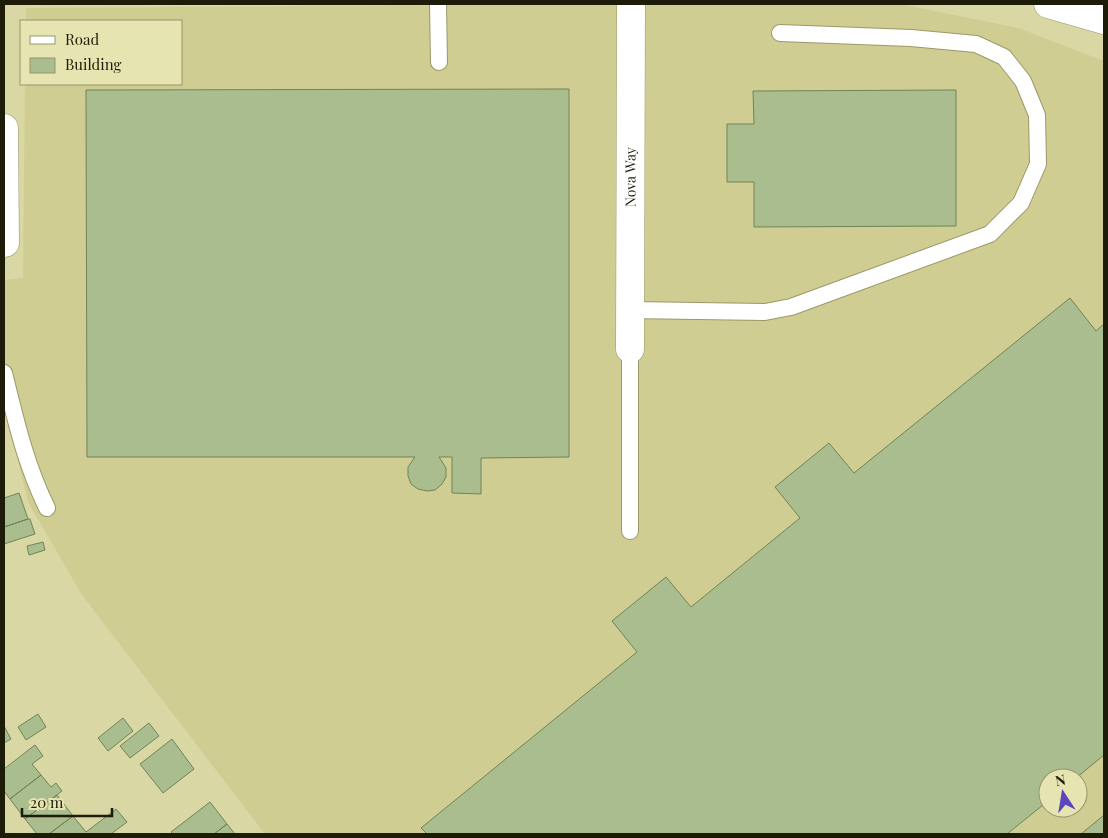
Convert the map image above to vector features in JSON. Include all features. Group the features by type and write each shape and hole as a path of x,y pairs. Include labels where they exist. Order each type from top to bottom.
{"main road":[{"name":"Nova Way","path":"630,349 631,4"},
{"path":"1048,4 1104,20"},
{"path":"4,128 4,243"}],"lane":[{"path":"438,4 439,62"},
{"path":"630,310 765,312 791,307 990,234 1021,203 1038,164 1038,115 1023,82 1004,57 976,44 911,38 780,33"},
{"path":"630,349 630,531"},
{"path":"4,373 25,456 46,508"}],"shaded area":[{"path":"900,4 1018,28 1104,61 1104,834 265,834 82,595 28,502 4,403 4,280 23,278 25,85 182,85 182,20 26,20 26,8"}],"building":[{"path":"569,89 569,457 481,458 481,494 452,493 452,457 439,457 446,468 446,477 435,490 427,491 418,489 411,484 408,476 408,467 415,457 87,457 86,90"},
{"path":"956,90 956,226 754,227 754,182 727,182 727,124 754,124 753,91"},
{"path":"1070,298 1096,331 1104,324 1104,755 1088,768 1038,768 1038,809 1007,834 427,834 421,828 637,652 612,621 666,577 691,607 800,518 775,487 829,443 854,473"},
{"path":"19,493 28,519 4,527 4,498"},
{"path":"30,519 35,534 4,544 4,527"},
{"path":"43,542 45,550 29,555 27,546"},
{"path":"38,714 46,727 26,740 18,727"},
{"path":"123,718 133,731 108,751 98,738"},
{"path":"149,723 159,736 130,758 120,746"},
{"path":"4,726 11,739 4,743"},
{"path":"172,739 194,769 163,793 140,764"},
{"path":"35,745 43,756 32,764 41,775 10,799 4,791 4,769"},
{"path":"41,775 51,787 56,783 62,791 25,819 10,799"},
{"path":"57,795 73,816 49,834 37,834 25,819"},
{"path":"210,802 227,824 214,834 173,834 171,832"},
{"path":"116,809 127,822 111,834 49,834 73,816 86,832"},
{"path":"1104,815 1104,834 1081,834"},
{"path":"227,824 235,834 214,834"}]}
